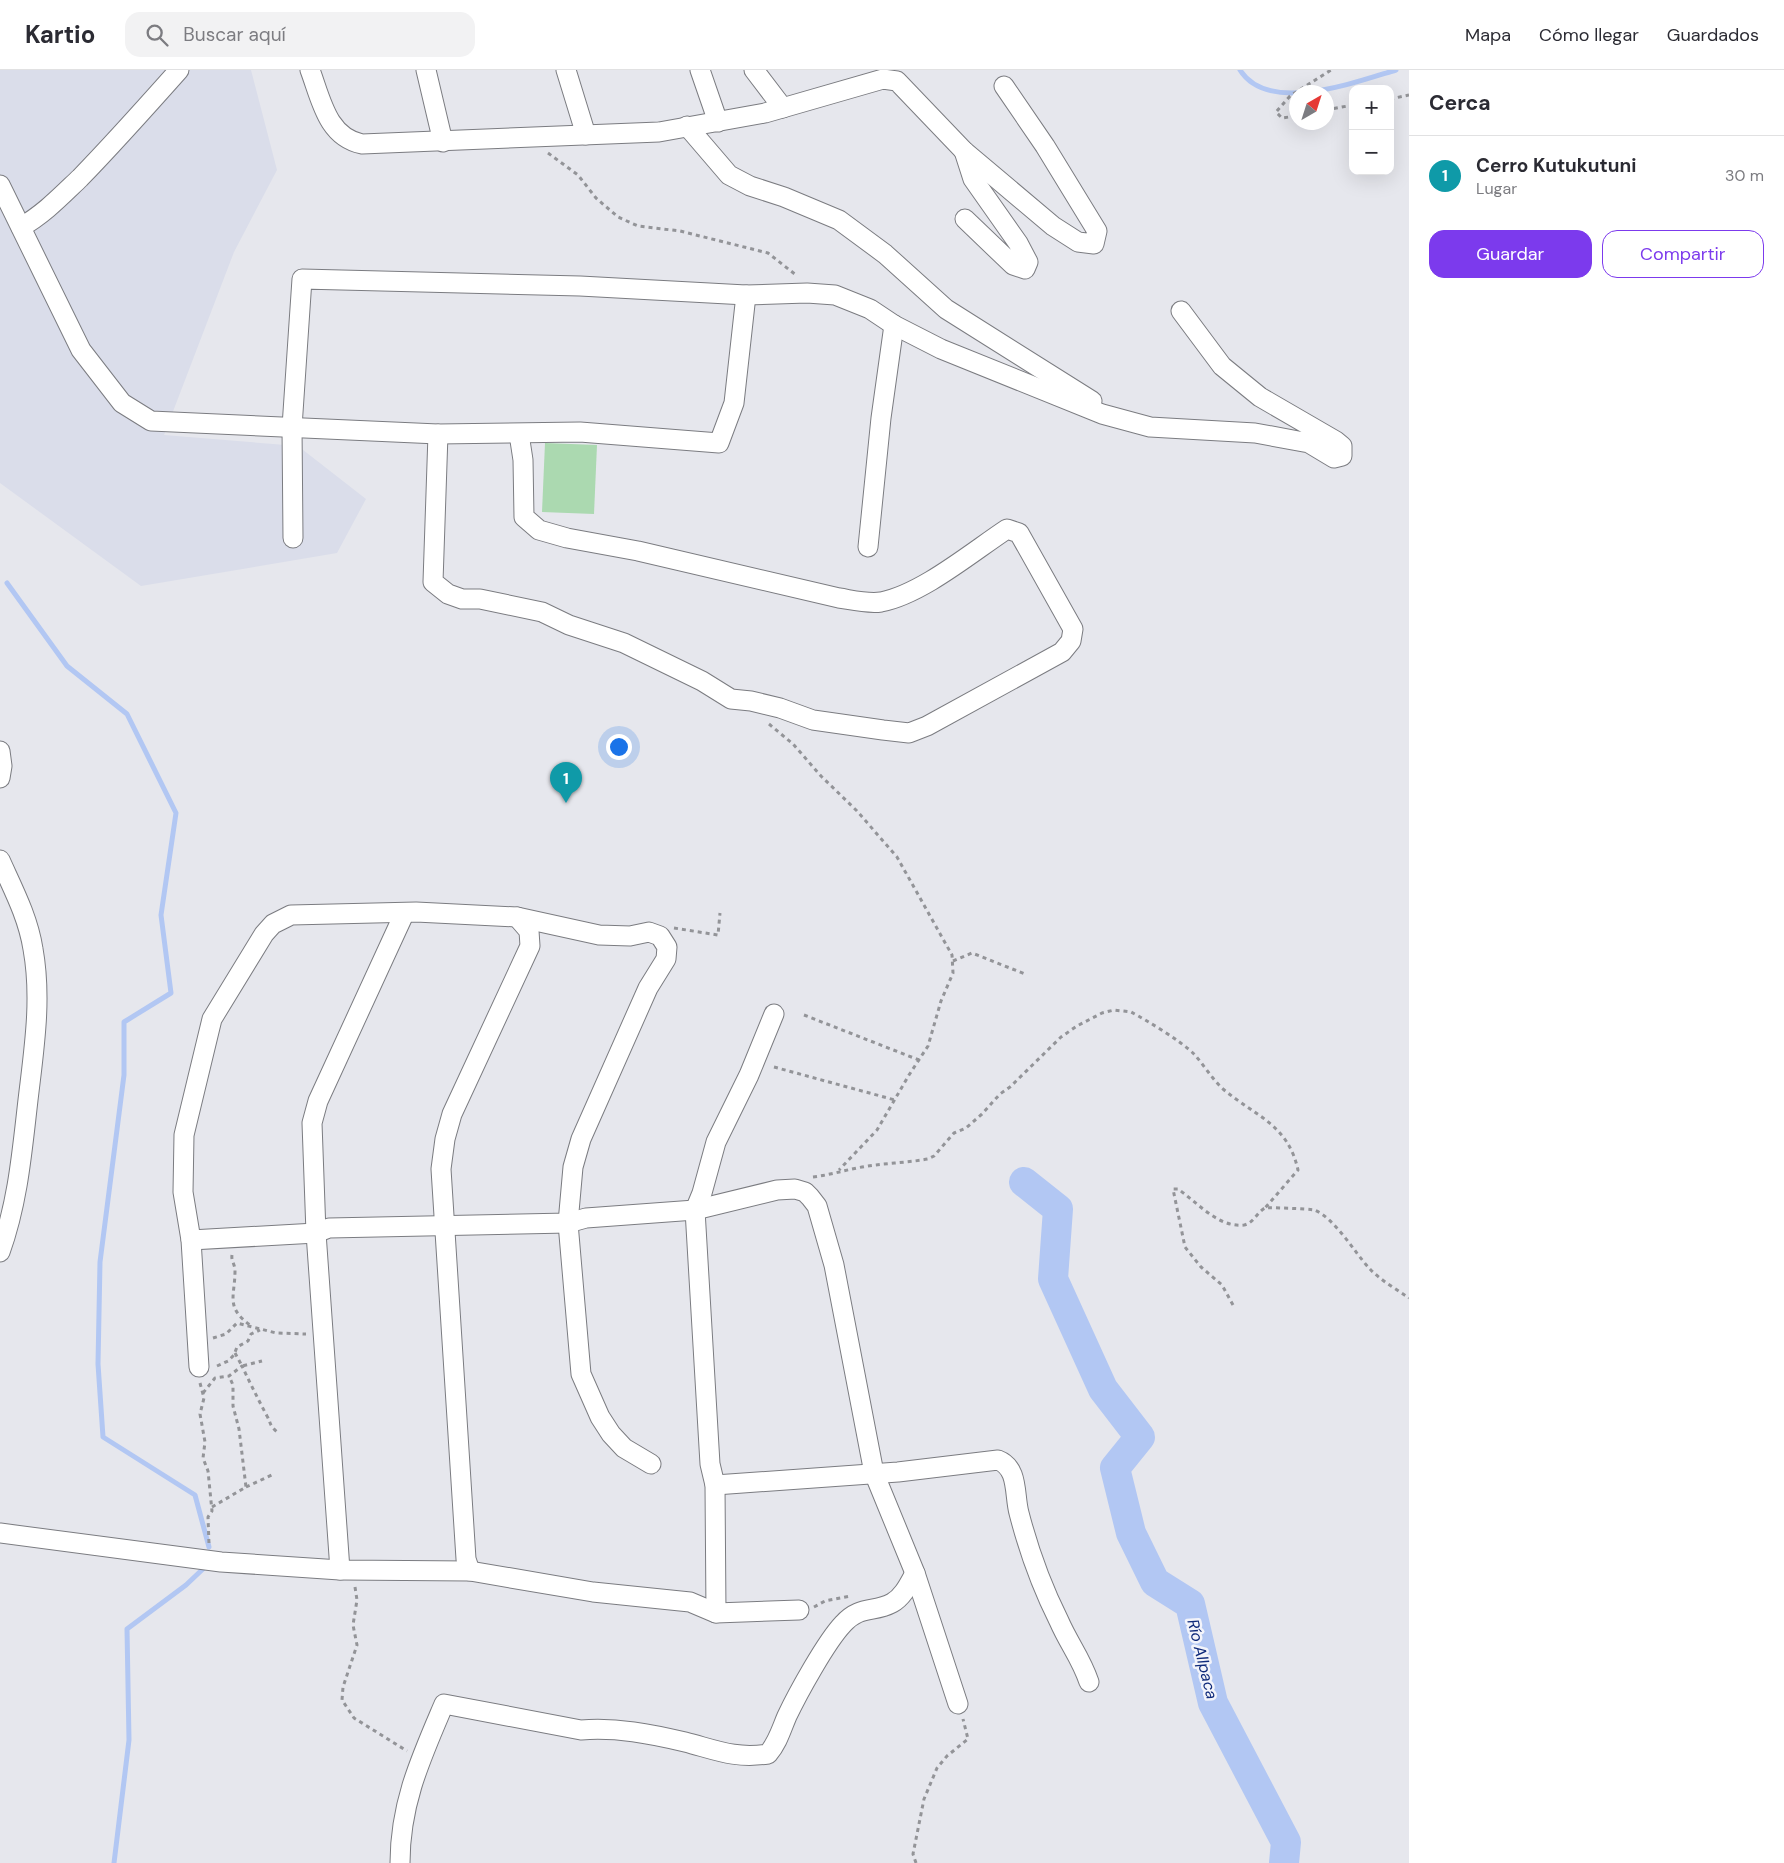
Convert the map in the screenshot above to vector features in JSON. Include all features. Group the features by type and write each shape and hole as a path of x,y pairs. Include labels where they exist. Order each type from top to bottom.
{"street":[{"path":"21,227 37,218 64,193 101,156 179,70"},
{"path":"310,70 326,116 336,130 353,142 362,144 659,132 784,108 883,79 897,81 964,151 1053,226 1078,242 1094,244 1097,232 1045,146 1004,86"},
{"path":"426,70 443,142"},
{"path":"566,70 586,135"},
{"path":"700,70 718,122"},
{"path":"754,70 784,108"},
{"path":"687,126 729,175 750,186 784,197 839,220 885,254 946,308 1089,398 1102,414"},
{"path":"964,151 973,179 1018,243 1028,262 1025,269 1013,265 965,219"},
{"path":"0,185 81,350 122,403 151,420 438,434 580,432 719,443 734,402 746,295"},
{"path":"293,538 292,428 302,279 580,286 746,295 806,293 835,295 870,309 894,325 941,349 1102,414 1150,427 1255,433 1308,443 1334,458 1342,456 1342,446 1336,441 1260,397 1222,366 1181,311"},
{"path":"868,547 881,418 894,325"},
{"path":"438,434 434,582 448,594 462,599 480,600 542,612 569,625 624,643 702,681 731,699 751,701 780,708 813,720 909,733 927,726 1062,652 1071,641 1073,629 1019,533 1013,530 1007,529 919,588 881,602 861,602 839,598 638,551 567,538 539,530 524,517 523,460 519,434"},
{"path":"0,751 2,766 0,778"},
{"path":"0,860 26,919 37,976 38,1009 20,1176 11,1221 0,1252"},
{"path":"200,1367 191,1240 184,1192 184,1135 212,1019 264,934 273,924 291,915 404,914 416,912 518,916 598,935 630,936 649,932 660,936 667,947 666,959 648,988 582,1139 573,1166 568,1223 581,1374 600,1417 611,1434 624,1448 651,1464"},
{"path":"340,1570 316,1233 312,1123 318,1101 404,914"},
{"path":"470,1570 466,1559 443,1225 441,1169 445,1139 452,1114 530,946 529,931 518,916"},
{"path":"716,1614 716,1485 710,1464 695,1210 702,1193 716,1142 749,1075 774,1014"},
{"path":"191,1240 316,1233 328,1228 568,1223 586,1218 695,1210 777,1190 795,1189 805,1192 817,1206 834,1266 874,1473 915,1573 958,1704"},
{"path":"716,1485 874,1473 998,1460 1007,1463 1012,1471 1019,1513 1031,1551 1058,1619 1082,1661 1090,1682"},
{"path":"0,1533 211,1561 340,1570 470,1570 592,1592 690,1602 716,1614 799,1610"},
{"path":"400,1863 400,1833 405,1805 421,1757 444,1704 581,1730 600,1728 640,1732 747,1757 768,1754 777,1743 787,1716 808,1679 843,1624 860,1611 891,1604 904,1592 915,1573"}],"path":[{"path":"1306,85 1330,70"},
{"path":"1394,97 1409,95"},
{"path":"1289,97 1276,112 1282,118 1289,117"},
{"path":"1334,109 1349,106"},
{"path":"527,138 578,174 596,198 618,218 638,226 680,231 768,253 802,281 806,293"},
{"path":"762,719 793,744 821,776 857,811 897,857 917,896 948,944 953,961 953,973 941,1001 933,1036 866,1144 840,1170"},
{"path":"649,932 678,927 718,934 720,913"},
{"path":"953,961 972,953 1025,974"},
{"path":"795,1189 798,1181 805,1178 826,1177 840,1170 909,1160 922,1160 934,1156 954,1133 966,1128 982,1114 1000,1094 1016,1082 1061,1037 1082,1022 1102,1013 1131,1012 1178,1040 1194,1054 1224,1089 1281,1131 1295,1155 1298,1170 1265,1208 1252,1221 1244,1225 1220,1220 1194,1204 1178,1189 1173,1189 1185,1246 1201,1268 1222,1285 1233,1305"},
{"path":"804,1016 919,1060"},
{"path":"774,1067 895,1100"},
{"path":"1265,1208 1274,1206 1294,1210 1314,1210 1329,1221 1370,1269 1409,1298"},
{"path":"236,1253 231,1257 235,1270 232,1304 234,1311 250,1325 260,1330 299,1336 323,1333"},
{"path":"198,1339 223,1336 237,1323 250,1325"},
{"path":"211,1561 208,1518 212,1507 208,1471 204,1458 205,1442 200,1414 204,1402 200,1382 200,1367 215,1367 228,1361 235,1353 236,1347 248,1340 251,1334 260,1330"},
{"path":"235,1353 251,1388 268,1417 269,1425 277,1432"},
{"path":"203,1393 215,1378 229,1376 242,1366 262,1361"},
{"path":"229,1376 233,1385 233,1406 239,1429 246,1487"},
{"path":"212,1507 246,1487 274,1474"},
{"path":"340,1570 355,1587 357,1594 352,1618 357,1645 343,1687 344,1704 354,1718 370,1730 406,1751 421,1757"},
{"path":"916,1863 914,1854 924,1799 937,1768 947,1756 968,1739 958,1704"}],"shaded area":[{"path":"0,70 251,70 277,170 234,252 164,435 298,446 366,499 337,553 141,586 0,483"}],"green space":[{"path":"545,443 597,445 594,514 542,512"}],"waterway":[{"path":"1240,70 1253,83 1271,91 1291,93 1336,87 1396,70"},
{"path":"7,583 67,666 127,714 176,813 161,915 171,993 124,1022 124,1075 100,1262 98,1364 103,1437 195,1495 209,1547"},
{"name":"Río Allpaca","path":"1024,1182 1058,1209 1053,1279 1103,1389 1140,1437 1115,1468 1131,1533 1155,1582 1190,1604 1213,1703 1286,1842 1284,1863"},
{"path":"114,1863 129,1740 127,1629 186,1585 205,1567"}],"place":[{"name":"Cerro Kutukutuni","path":"566,803"}]}
